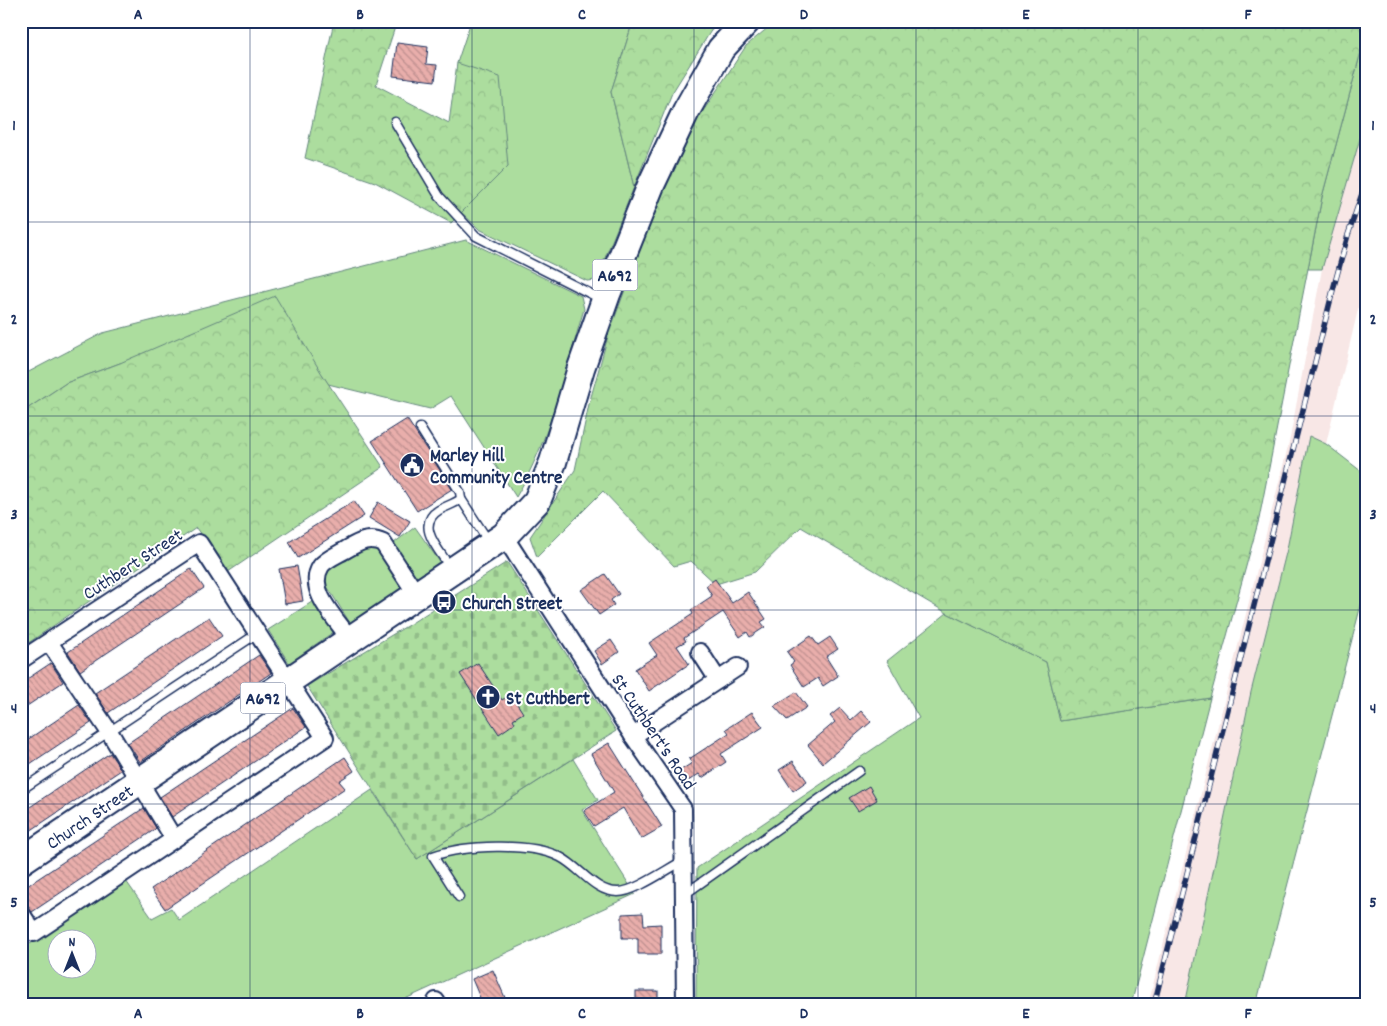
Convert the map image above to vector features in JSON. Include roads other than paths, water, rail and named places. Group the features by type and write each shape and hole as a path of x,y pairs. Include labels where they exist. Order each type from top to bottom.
{"highway":[{"name":"A692","path":"498,540 537,501 553,462 581,368 605,301 651,185 686,111 721,49 747,21"},
{"name":"Church Street","path":"21,861 498,540"}],"street":[{"path":"351,640 317,591 317,575 322,564 361,541 374,539 383,543 417,595"},
{"name":"St Cuthbert's Road","path":"498,540 683,808 685,1005"},
{"name":"Cuthbert Street","path":"21,660 200,543 325,738 174,839"},
{"path":"21,913 34,933 174,839 110,733 49,642"},
{"path":"700,652 718,680"},
{"path":"633,736 738,667"}],"lane":[{"path":"396,122 439,196 476,236 605,301"},
{"path":"420,428 460,492 460,499 498,540"},
{"path":"453,571 429,534 427,525 434,514 460,499"},
{"path":"21,790 110,733 258,632"},
{"path":"685,894 859,771"},
{"path":"459,897 433,856 449,850 536,849 559,857 578,868 601,889 619,892 639,884 684,860"}],"railway":[{"path":"1154,1005 1334,286 1348,235 1366,182"}],"place":[{"name":"Marley Hill Community Centre","path":"412,465"},
{"name":"Church Street","path":"444,602"},
{"name":"St Cuthbert","path":"488,697"}]}
